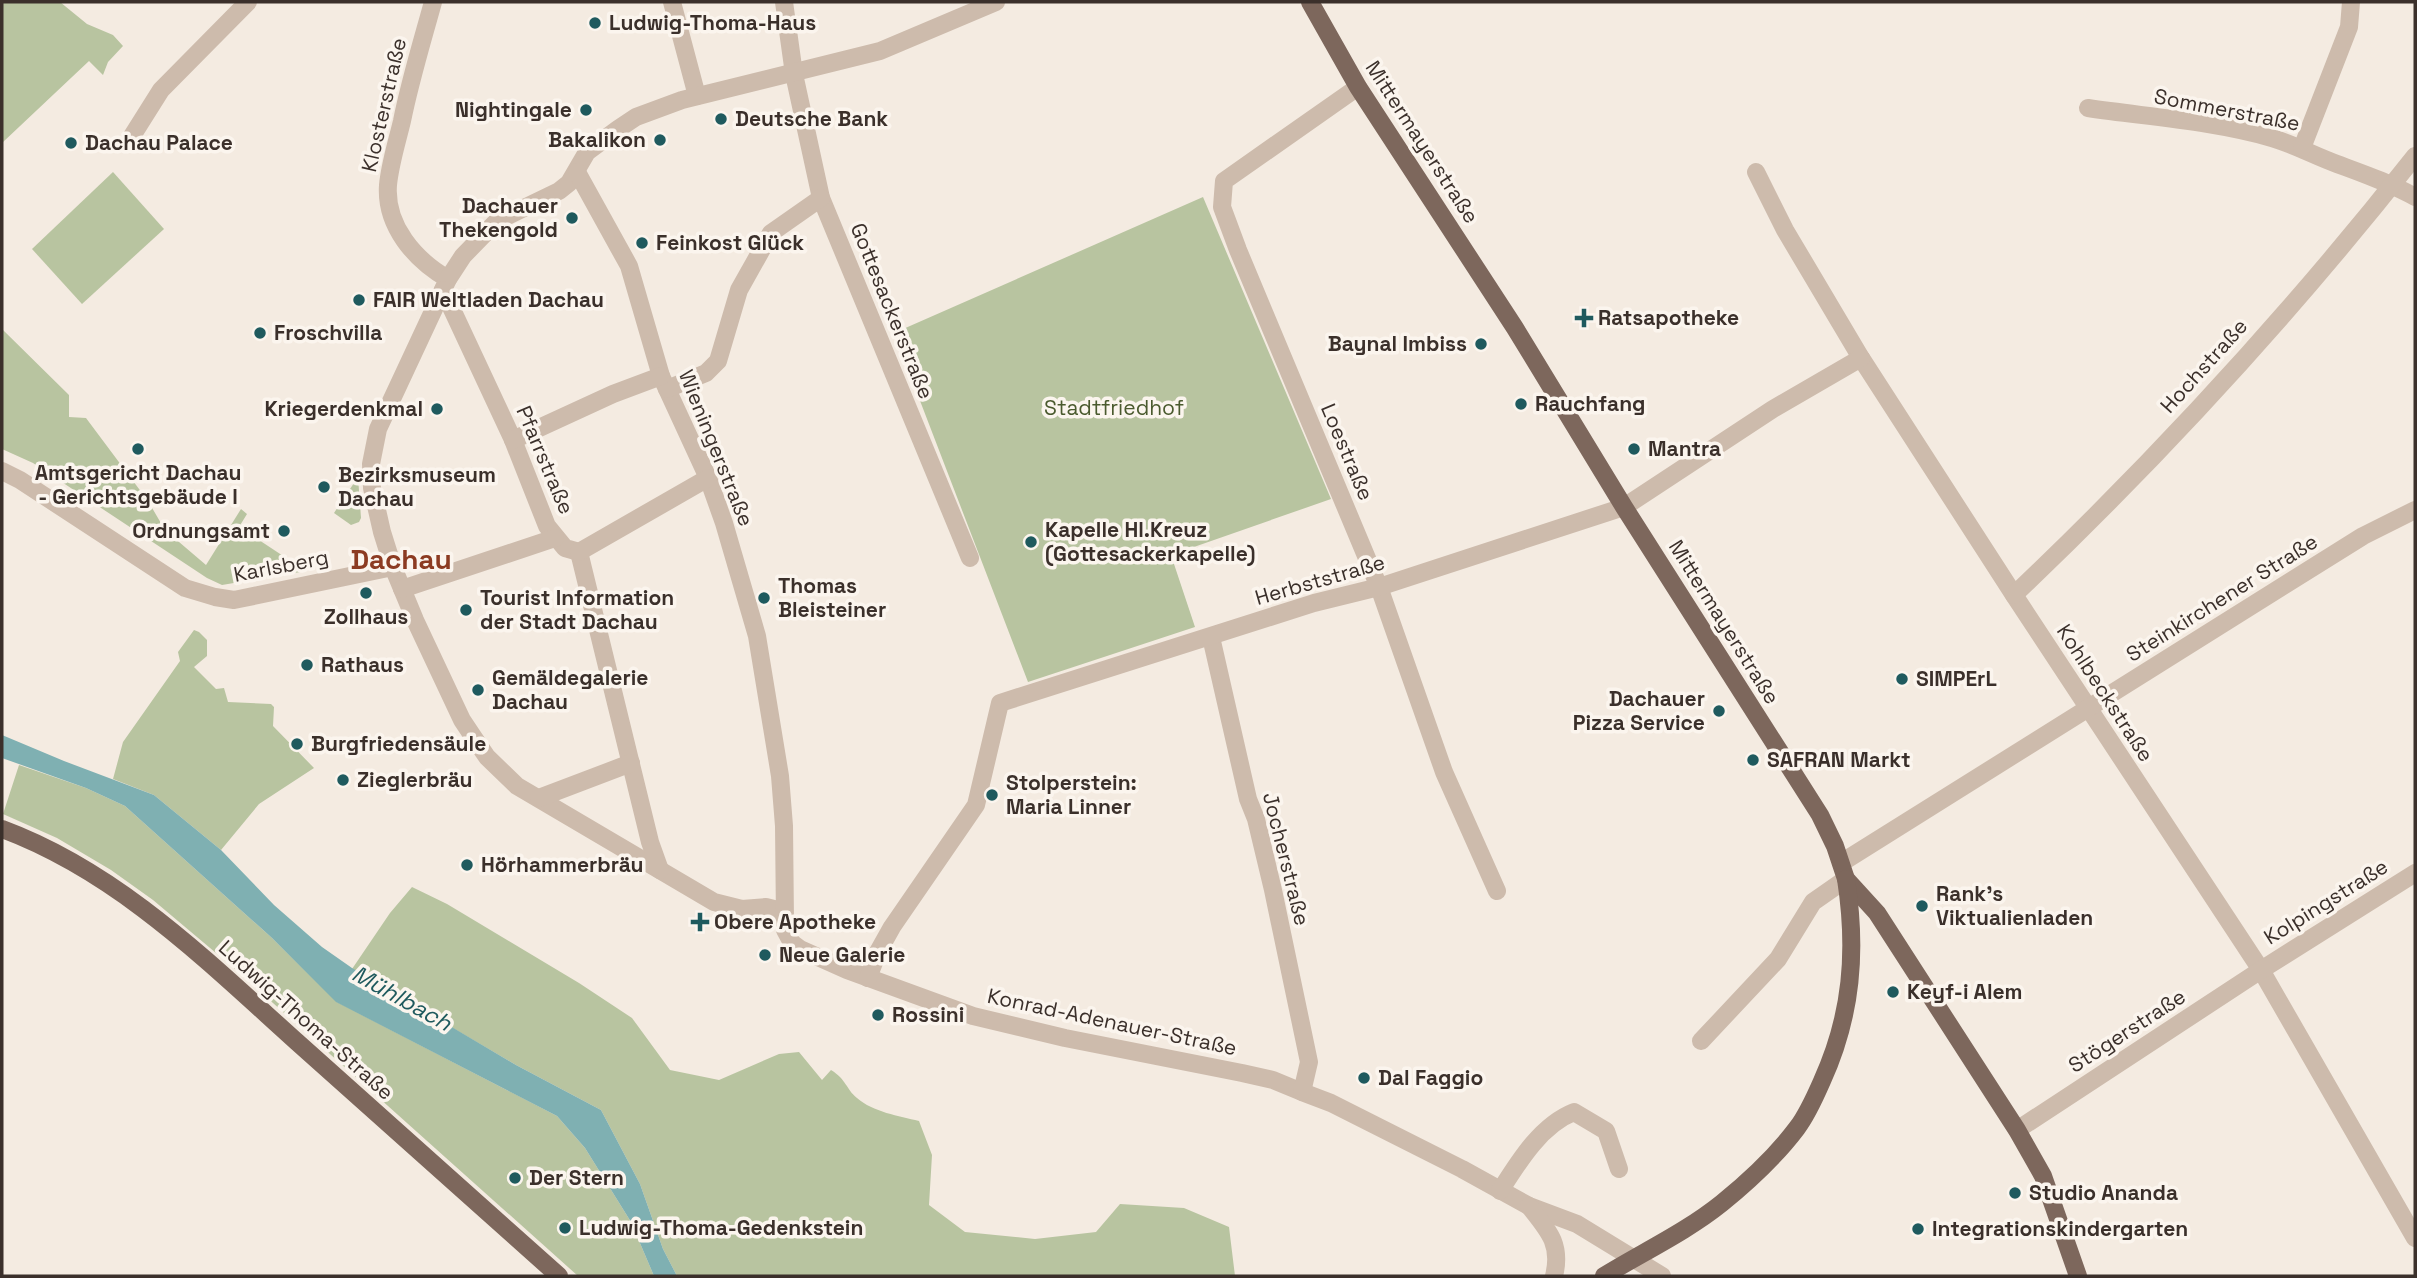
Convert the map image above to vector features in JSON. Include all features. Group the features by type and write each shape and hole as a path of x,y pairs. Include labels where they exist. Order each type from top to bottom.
{"main road":[{"name":"Mittermayerstraße","path":"1310,2 1358,87 1515,328 1624,507 1820,815 1844,871 1877,913 2017,1130 2043,1177 2077,1276"},
{"name":"Ludwig-Thoma-Straße","path":"2,829 32,840 75,862 146,911 211,965 559,1276"},
{"path":"1604,1276 1720,1204 1772,1157 1799,1126 1836,1050 1849,998 1852,943 1844,871"}],"street":[{"path":"127,144 162,90 247,2"},
{"name":"Klosterstraße","path":"433,2 412,76 388,186 392,214 399,231 413,253 446,285"},
{"path":"672,2 697,96"},
{"name":"Gottesackerstraße","path":"784,2 794,74 821,198 970,558"},
{"path":"785,921 774,909 766,906 742,909 714,902 517,786 505,776 474,737 445,684 401,589 372,488 373,446 378,429 446,285 463,256 497,221 559,191 569,183 587,152 636,117 697,96 880,51 996,2"},
{"path":"2302,148 2349,27 2351,2"},
{"name":"Loestraße","path":"1358,87 1224,181 1222,207 1379,587 1444,772 1497,891"},
{"name":"Sommerstraße","path":"2088,108 2204,124 2270,138 2393,184 2415,197"},
{"name":"Hochstraße","path":"2014,595 2101,512 2321,271 2415,156"},
{"name":"Wieningerstraße","path":"577,172 629,266 664,382 708,478 724,523 757,636 784,826 785,921"},
{"name":"Kohlbeckstraße","path":"1756,173 1785,230 1861,358 2261,970 2415,1238"},
{"path":"513,440 613,394 706,373 718,361 739,290 771,233 821,198"},
{"name":"Pfarrstraße","path":"446,285 547,526 565,548 579,552"},
{"name":"Herbststraße","path":"868,978 892,927 976,805 1000,703 1314,603 1379,587 1624,507 1773,409 1861,358"},
{"name":"Karlsberg","path":"2,471 185,587 215,597 234,600 393,567"},
{"path":"660,870 650,842 579,552 708,478"},
{"name":"Steinkirchener Straße","path":"1701,1041 1778,959 1813,902 1844,871 2088,708 2363,536 2415,510"},
{"path":"401,589 555,538"},
{"name":"Jocherstraße","path":"1211,638 1248,799 1256,819 1273,890 1306,1049 1308,1062 1302,1091"},
{"path":"539,798 631,763"},
{"name":"Kolpingstraße","path":"2261,970 2415,873"},
{"name":"Konrad-Adenauer-Straße","path":"785,921 787,935 800,949 868,978 973,1016 1019,1028 1273,1080 1302,1091 1331,1103 1529,1206 1577,1224 1662,1276"},
{"name":"Stögerstraße","path":"2017,1130 2261,970"},
{"path":"1500,1191 1519,1162 1557,1119 1574,1112 1606,1131 1619,1169"},
{"name":"Konrad-Adenauer-Straße","path":"1529,1206 1552,1235 1558,1261 1554,1276"}],"green space":[{"path":"2,2 60,2 87,24 113,35 123,46 108,62 103,75 89,61 2,143"},
{"path":"113,172 164,229 82,304 32,249"},
{"name":"Stadtfriedhof","path":"1203,197 1331,499 1171,555 1195,627 1028,682 894,333"},
{"path":"2,329 69,395 69,417 86,418 148,501 165,530 206,565 241,509 247,514 239,527 306,571 222,585 207,578 33,463 2,449"},
{"path":"358,477 361,518 359,522 351,525 334,513"},
{"path":"194,630 207,640 207,656 194,667 216,689 224,688 228,702 271,704 274,707 273,726 314,768 259,804 221,850 154,795 113,779 123,742 180,661 178,652"},
{"path":"19,765 86,788 125,806 272,938 337,1002 557,1116 585,1148 631,1222 654,1276 578,1276 235,969 153,900 111,870 57,838 3,814"},
{"path":"412,887 447,904 632,1018 670,1070 719,1080 779,1054 799,1052 822,1080 831,1070 863,1103 886,1113 919,1121 932,1155 929,1205 965,1232 1035,1239 1096,1232 1120,1204 1184,1208 1229,1227 1235,1276 677,1276 663,1249 640,1184 601,1110 516,1065 352,969 390,913"}],"water":[{"name":"Mühlbach","path":"2,735 154,795 221,850 274,905 322,947 352,968 516,1065 601,1110 640,1184 663,1249 677,1276 654,1276 631,1222 585,1148 557,1116 336,1002 272,938 125,806 86,788 2,758"}],"place":[{"name":"Ludwig-Thoma-Haus","path":"595,23"},
{"name":"Nightingale","path":"586,110"},
{"name":"Deutsche Bank","path":"721,119"},
{"name":"Bakalikon","path":"660,140"},
{"name":"Dachau Palace","path":"71,143"},
{"name":"Dachauer Thekengold","path":"572,218"},
{"name":"Feinkost Glück","path":"642,243"},
{"name":"FAIR Weltladen Dachau","path":"359,300"},
{"name":"Ratsapotheke","path":"1584,318"},
{"name":"Froschvilla","path":"260,333"},
{"name":"Baynal Imbiss","path":"1481,344"},
{"name":"Rauchfang","path":"1521,404"},
{"name":"Kriegerdenkmal","path":"437,409"},
{"name":"Amtsgericht Dachau - Gerichtsgebäude I","path":"138,449"},
{"name":"Mantra","path":"1634,449"},
{"name":"Bezirksmuseum Dachau","path":"324,487"},
{"name":"Ordnungsamt","path":"284,531"},
{"name":"Kapelle Hl.Kreuz (Gottesackerkapelle)","path":"1031,542"},
{"name":"Zollhaus","path":"366,593"},
{"name":"Thomas Bleisteiner","path":"764,598"},
{"name":"Tourist Information der Stadt Dachau","path":"466,610"},
{"name":"Rathaus","path":"307,665"},
{"name":"SIMPErL","path":"1902,679"},
{"name":"Gemäldegalerie Dachau","path":"478,690"},
{"name":"Dachauer Pizza Service","path":"1719,711"},
{"name":"Burgfriedensäule","path":"297,744"},
{"name":"SAFRAN Markt","path":"1753,760"},
{"name":"Zieglerbräu","path":"343,780"},
{"name":"Stolperstein: Maria Linner","path":"992,795"},
{"name":"Hörhammerbräu","path":"467,865"},
{"name":"Rank's Viktualienladen","path":"1922,906"},
{"name":"Obere Apotheke","path":"700,922"},
{"name":"Neue Galerie","path":"765,955"},
{"name":"Keyf-i Alem","path":"1893,992"},
{"name":"Rossini","path":"878,1015"},
{"name":"Dal Faggio","path":"1364,1078"},
{"name":"Der Stern","path":"515,1178"},
{"name":"Studio Ananda","path":"2015,1193"},
{"name":"Ludwig-Thoma-Gedenkstein","path":"565,1228"},
{"name":"Integrationskindergarten","path":"1918,1229"}],"district":[{"name":"Dachau","path":"401,559"}]}
